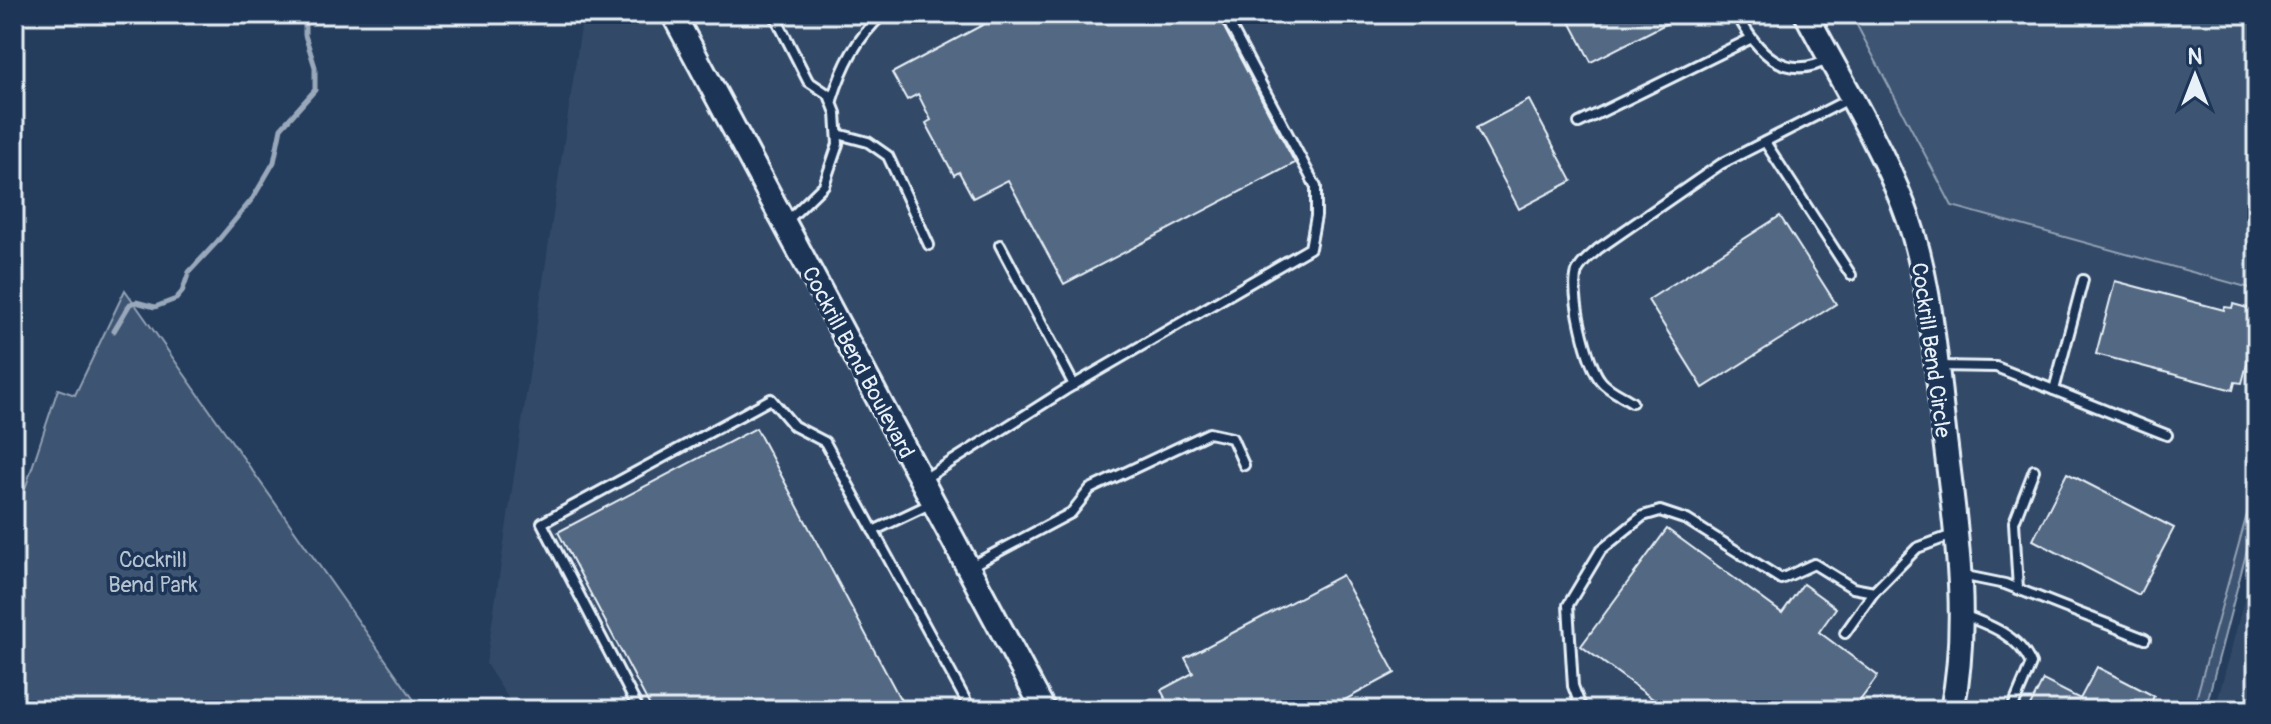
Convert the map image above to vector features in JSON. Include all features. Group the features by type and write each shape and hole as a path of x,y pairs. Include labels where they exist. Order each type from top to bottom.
{"street":[{"name":"Cockrill Bend Boulevard","path":"673,14 1044,710"},
{"name":"Cockrill Bend Circle","path":"1806,14 1892,178 1912,231 1925,284 1960,575 1962,615 1957,709"}],"lane":[{"path":"774,14 808,81 829,95 836,113 838,134 838,144 824,185 785,223"},
{"path":"832,101 843,68 858,39 883,14"},
{"path":"921,480 1074,385 1310,248 1316,216 1316,187 1224,14"},
{"path":"1737,14 1750,39 1779,63 1813,68 1829,59"},
{"path":"1579,123 1750,39"},
{"path":"1632,402 1601,382 1587,352 1576,292 1576,275 1582,264 1598,249 1721,164 1850,98"},
{"path":"838,134 868,142 888,156 929,245"},
{"path":"1765,142 1851,275"},
{"path":"1000,245 1074,385"},
{"path":"2054,390 2083,280"},
{"path":"1937,366 1996,367 2167,435"},
{"path":"639,710 542,523 771,399 794,426 825,442 971,710"},
{"path":"968,568 1071,513 1090,489 1209,433 1232,438 1244,465"},
{"path":"2018,589 2014,522 2034,470"},
{"path":"873,531 933,502"},
{"path":"1582,710 1573,686 1568,605 1601,550 1643,516 1660,511 1687,520 1781,579 1814,564 1853,588 1874,592"},
{"path":"1845,633 1874,592 1917,548 1956,534"},
{"path":"1960,575 2018,589 2145,639"},
{"path":"1962,615 1986,624 2021,644 2027,654 2031,664 2009,710"}],"shaded area":[{"path":"583,14 1851,14 1952,206 2257,290 2257,478 2193,710 516,710 486,664"},
{"path":"2257,551 2257,710 2215,710"}],"green space":[{"path":"1851,14 2257,14 2257,290 1952,206"},
{"name":"Cockrill Bend Park","path":"125,290 421,710 14,710 14,499 23,495 58,389 75,395"},
{"path":"2257,478 2257,512 2205,710 2193,710"}],"building":[{"path":"1003,14 1217,14 1295,163 1064,284 1008,180 973,198 959,172 954,175 926,123 931,120 918,94 907,100 892,73"},
{"path":"1566,14 1685,14 1591,62"},
{"path":"1529,100 1572,181 1519,209 1476,128"},
{"path":"1780,216 1836,304 1703,388 1648,300"},
{"path":"2115,281 2224,310 2225,307 2232,308 2233,304 2251,309 2250,313 2257,315 2257,336 2242,383 2235,382 2233,390 2096,354"},
{"path":"756,428 906,710 652,710 558,532"},
{"path":"2067,473 2174,528 2139,595 2033,540"},
{"path":"1667,529 1782,613 1803,584 1836,608 1819,632 1878,676 1853,710 1668,710 1581,646"},
{"path":"1342,575 1395,673 1326,710 1171,710 1161,690 1193,673 1185,658"},
{"path":"2097,667 2154,696 2148,710 2028,710 2043,680 2080,699"}],"waterway":[{"path":"114,331 130,304 136,302 155,307 176,299 189,272 253,198 274,162 281,128 315,90 315,67 305,35 305,14"}]}
